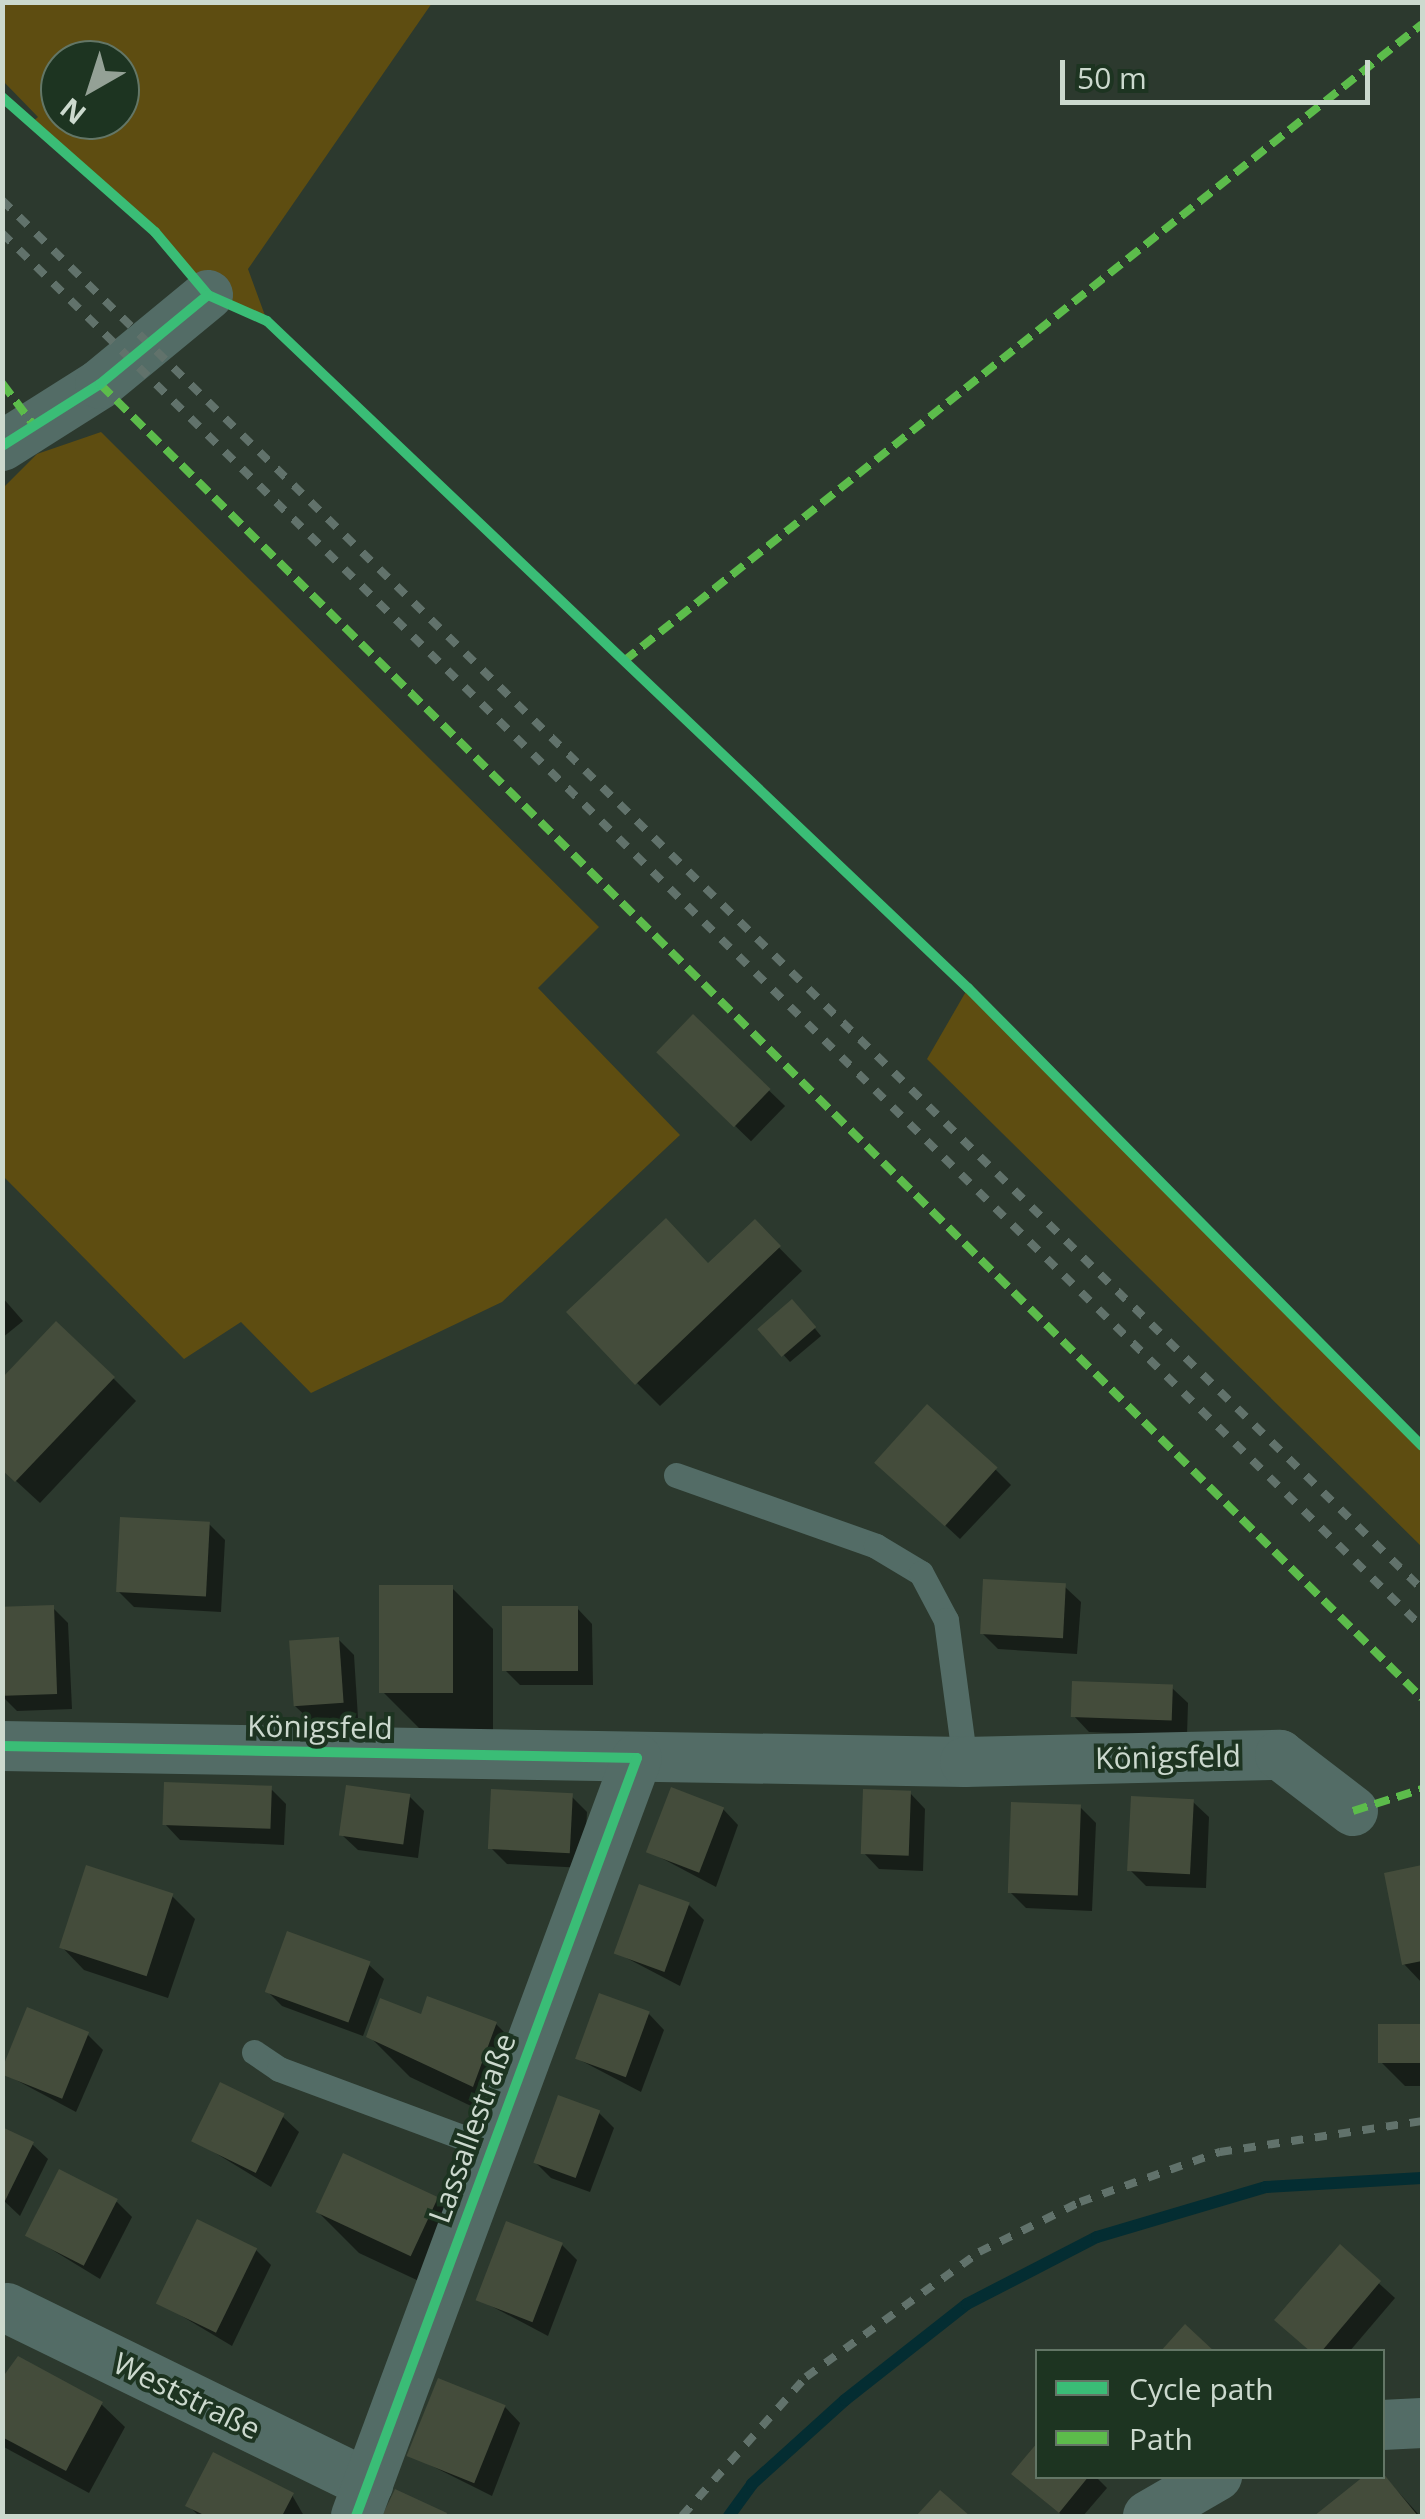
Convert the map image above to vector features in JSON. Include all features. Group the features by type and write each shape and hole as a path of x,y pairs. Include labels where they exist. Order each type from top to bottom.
{"street":[{"path":"2,446 100,384 208,295"},
{"name":"Königsfeld","path":"2,1746 965,1762 1280,1755 1352,1811"},
{"name":"Lassallestraße","path":"362,2500 637,1758"},
{"name":"Weststraße","path":"6,2308 362,2500"},
{"path":"1385,2426 1422,2423"},
{"path":"1148,2516 1212,2479"}],"lane":[{"path":"676,1475 876,1546 921,1573 946,1620 965,1762"},
{"path":"254,2052 279,2070 490,2148"}],"shaded area":[{"path":"2,3 432,3 248,269 267,321 208,295 155,232 49,140 140,140 140,40 40,40 40,133 30,124 38,117 3,81"},
{"path":"101,432 599,927 538,988 680,1135 502,1302 311,1393 241,1322 184,1359 3,1176 3,488 37,454"},
{"path":"968,988 1422,1446 1422,1547 927,1059"}],"building":[{"path":"693,1014 771,1089 734,1127 656,1052"},
{"path":"666,1218 708,1263 755,1219 781,1246 635,1385 566,1312"},
{"path":"792,1299 816,1327 782,1357 757,1329"},
{"path":"56,1321 115,1377 15,1482 2,1470 2,1378"},
{"path":"927,1404 998,1468 945,1526 874,1463"},
{"path":"120,1517 210,1522 206,1597 116,1592"},
{"path":"983,1579 1066,1583 1063,1638 980,1634"},
{"path":"379,1585 453,1585 453,1693 379,1693"},
{"path":"54,1605 57,1694 5,1696 2,1607"},
{"path":"502,1606 578,1606 578,1671 502,1671"},
{"path":"339,1637 344,1703 294,1706 289,1640"},
{"path":"1072,1681 1173,1685 1172,1721 1071,1717"},
{"path":"164,1782 272,1786 270,1829 162,1825"},
{"path":"346,1785 410,1794 403,1845 339,1836"},
{"path":"671,1787 724,1807 699,1873 646,1852"},
{"path":"491,1789 573,1793 570,1853 488,1849"},
{"path":"863,1789 911,1791 909,1856 861,1854"},
{"path":"1131,1796 1194,1799 1190,1874 1127,1871"},
{"path":"1011,1802 1081,1804 1078,1895 1008,1893"},
{"path":"86,1865 173,1893 147,1976 59,1948"},
{"path":"1422,1865 1422,1961 1402,1965 1384,1873"},
{"path":"639,1884 690,1902 664,1972 614,1954"},
{"path":"287,1931 371,1961 348,2023 265,1992"},
{"path":"599,1993 650,2011 626,2077 575,2059"},
{"path":"427,1996 497,2022 473,2087 366,2037 380,1998 421,2014"},
{"path":"27,2007 89,2032 62,2099 2,2075"},
{"path":"1378,2024 1422,2024 1422,2063 1378,2063"},
{"path":"220,2082 285,2114 256,2173 191,2141"},
{"path":"558,2095 600,2110 576,2178 533,2163"},
{"path":"2,2127 34,2142 2,2207"},
{"path":"343,2153 438,2197 411,2256 316,2212"},
{"path":"59,2169 118,2199 84,2266 25,2236"},
{"path":"197,2219 257,2248 216,2333 156,2303"},
{"path":"506,2221 563,2243 532,2322 476,2300"},
{"path":"1340,2244 1381,2281 1324,2349 1308,2349 1274,2320"},
{"path":"1185,2324 1212,2349 1163,2349"},
{"path":"18,2356 103,2402 66,2471 2,2437 2,2378"},
{"path":"438,2378 506,2405 474,2483 407,2456"},
{"path":"1035,2446 1035,2479 1087,2479 1059,2513 1011,2474"},
{"path":"213,2452 294,2493 282,2516 206,2516 185,2506"},
{"path":"1385,2476 1418,2516 1314,2516 1360,2479 1385,2479"},
{"path":"395,2489 447,2513 446,2516 382,2516"},
{"path":"940,2490 970,2516 916,2516"}],"waterway":[{"path":"729,2516 752,2484 845,2400 967,2304 1097,2237 1266,2187 1422,2178"}],"railway":[{"path":"2,200 1422,1589"},
{"path":"2,233 1422,1627"},
{"path":"682,2516 806,2377 979,2252 1080,2202 1220,2152 1422,2121"}],"marked path":[{"path":"624,661 1422,24"},
{"path":"2,383 35,427"},
{"path":"100,384 1422,1698"},
{"path":"1353,1811 1422,1789"}],"cycle path":[{"path":"2,97 155,232 208,295 267,321 968,988 1422,1446"},
{"path":"2,446 100,384 208,295"},
{"path":"2,1746 637,1758 356,2516"}]}
